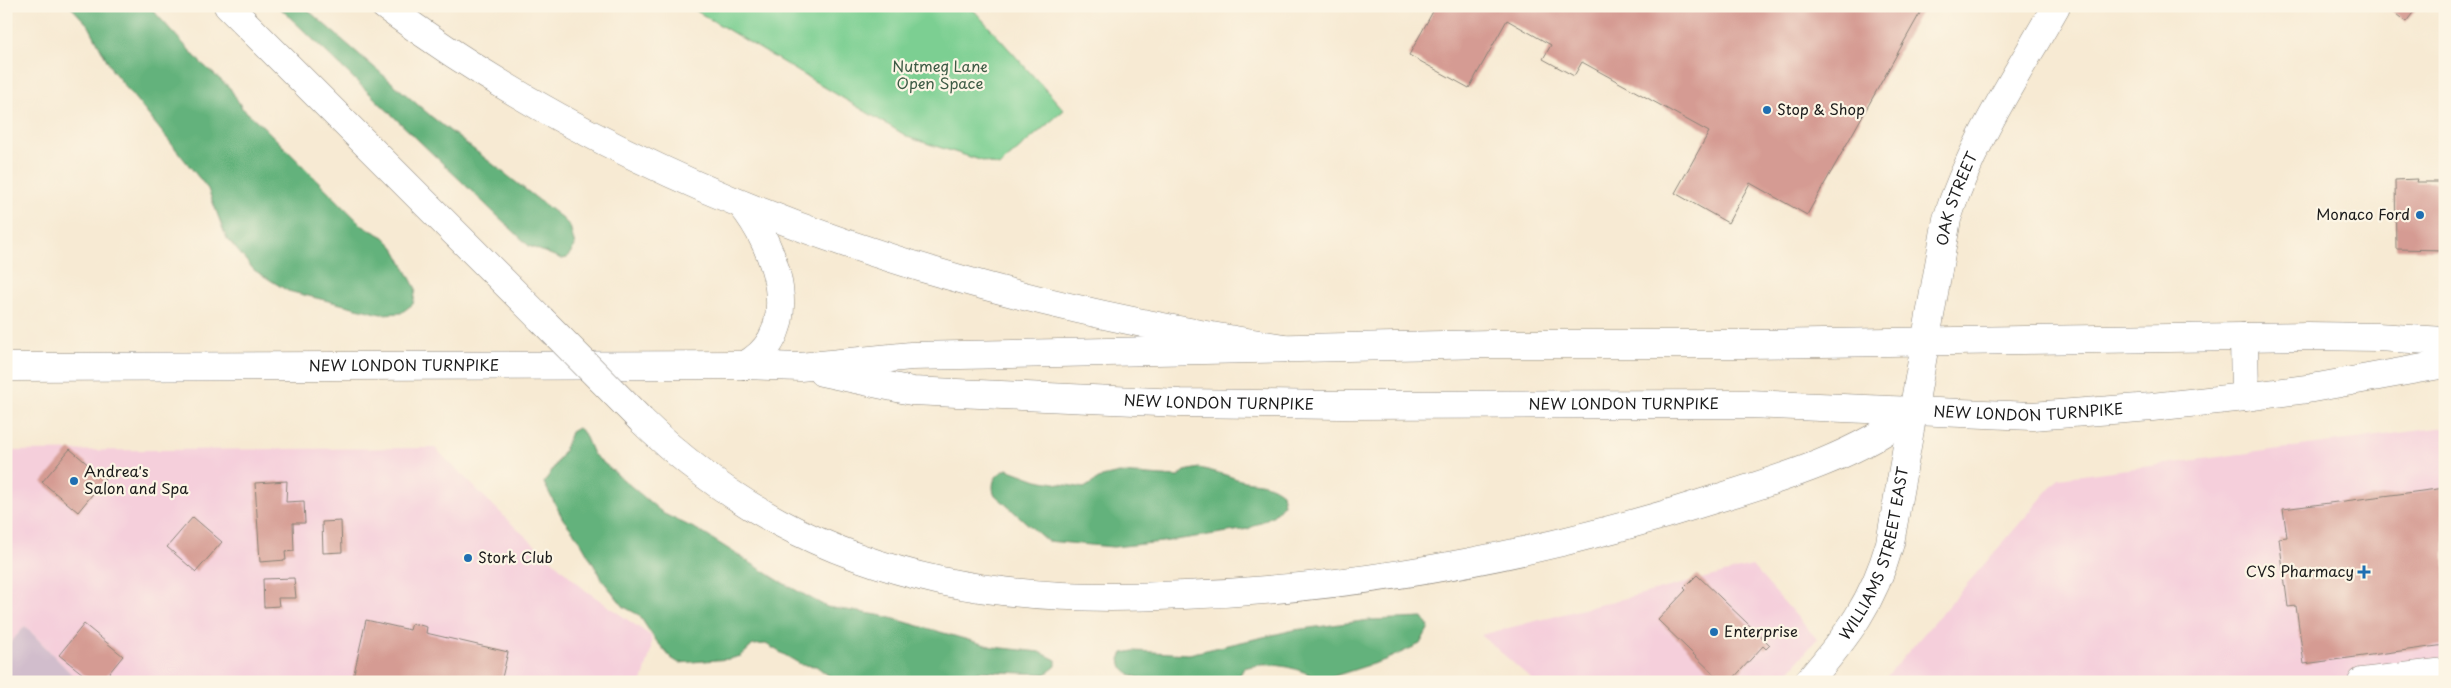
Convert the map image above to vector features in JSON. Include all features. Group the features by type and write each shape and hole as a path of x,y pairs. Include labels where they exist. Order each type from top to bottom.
{"main road":[{"path":"228,6 641,420 690,465 731,495 772,520 816,542 858,558 942,581 984,589 1070,596 1148,597 1225,594 1341,582 1475,561 1570,541 1664,516 1782,477 1856,446 1893,426 1913,412"},
{"path":"385,6 460,59 525,98 654,167 741,204 910,265 1007,293 1200,336 1284,348"},
{"name":"OAK STREET","path":"1913,412 1941,250 1957,188 1970,159 2056,6"},
{"path":"741,204 766,244 776,271 780,301 780,319 775,334 766,349 745,365"},
{"name":"NEW LONDON TURNPIKE","path":"800,368 912,356 1490,344 1925,342 2354,336 2445,341"},
{"path":"2244,337 2245,397"},
{"name":"NEW LONDON TURNPIKE","path":"6,366 745,365 800,368 912,391 1160,402 1340,405 1748,404 2048,416 2308,389 2445,364"},
{"name":"WILLIAMS STREET EAST","path":"1808,682 1846,637 1861,615 1883,568 1890,543 1913,412"},
{"path":"2362,682 2445,672"}],"shaded area":[{"path":"2445,427 2445,682 1882,682 2059,478"},
{"path":"435,448 514,526 585,590 651,636 651,650 642,682 79,682 25,626 6,648 6,451"},
{"path":"1752,566 1817,639 1780,682 1535,682 1481,635"},
{"path":"25,626 79,682 6,682 6,648"}],"green space":[{"path":"70,6 149,6 201,63 230,88 242,108 264,127 363,226 384,237 393,246 416,289 413,304 401,313 381,314 288,291 254,270 226,237 208,189 112,70 89,26"},
{"path":"278,6 303,6 432,117 562,218 570,226 575,246 567,258 562,259 529,246"},
{"name":"Nutmeg Lane Open Space","path":"688,6 970,6 1064,110 999,166 910,138"},
{"path":"578,428 584,433 593,454 664,514 698,530 781,582 827,607 884,616 993,647 1040,652 1056,660 1056,666 1046,674 978,671 969,682 837,682 816,666 802,665 766,644 753,645 741,656 729,659 679,663 671,658 654,638 639,615 624,607 603,581 579,539 563,519 544,483 564,451 571,432"},
{"path":"1199,468 1244,481 1270,486 1282,493 1284,504 1274,515 1248,529 1162,542 1113,547 1047,541 994,494 993,489 995,479 1007,469 1037,480 1084,488 1102,477 1119,473 1178,477 1185,471"},
{"path":"1423,618 1429,627 1420,644 1385,660 1322,680 1285,666 1265,665 1244,668 1236,682 1194,683 1160,681 1132,675 1123,669 1120,659 1123,653 1134,651 1189,654 1294,630 1370,620"}],"building":[{"name":"Stop & Shop","path":"1436,6 1924,6 1807,215 1750,183 1728,223 1675,193 1709,132 1582,62 1574,76 1543,59 1551,45 1507,20 1469,88 1409,55"},
{"path":"2386,6 2418,6 2406,22"},
{"name":"Monaco Ford","path":"2417,179 2416,182 2445,182 2445,250 2396,249 2395,180"},
{"name":"Andrea's Salon and Spa","path":"70,449 105,479 78,512 42,482"},
{"path":"287,481 286,502 304,501 305,523 293,523 294,551 285,552 286,560 260,562 255,483"},
{"name":"CVS Pharmacy","path":"2445,488 2445,645 2304,664 2296,606 2288,607 2279,538 2287,537 2283,509"},
{"path":"193,517 222,542 196,572 167,547"},
{"path":"341,521 342,552 323,553 322,522"},
{"name":"Enterprise","path":"1697,575 1770,645 1766,649 1763,646 1730,682 1722,682 1658,620 1686,590 1684,588"},
{"path":"294,578 296,598 278,598 279,606 264,607 263,579"},
{"path":"366,620 410,630 412,623 427,627 426,633 508,652 501,682 352,682"},
{"path":"84,624 123,656 105,678 109,682 93,682 59,655"}],"place":[{"name":"Stop & Shop","path":"1767,110"},
{"name":"Monaco Ford","path":"2420,215"},
{"name":"Andrea's Salon and Spa","path":"74,481"},
{"name":"Stork Club","path":"468,558"},
{"name":"CVS Pharmacy","path":"2364,572"},
{"name":"Enterprise","path":"1714,632"}]}
